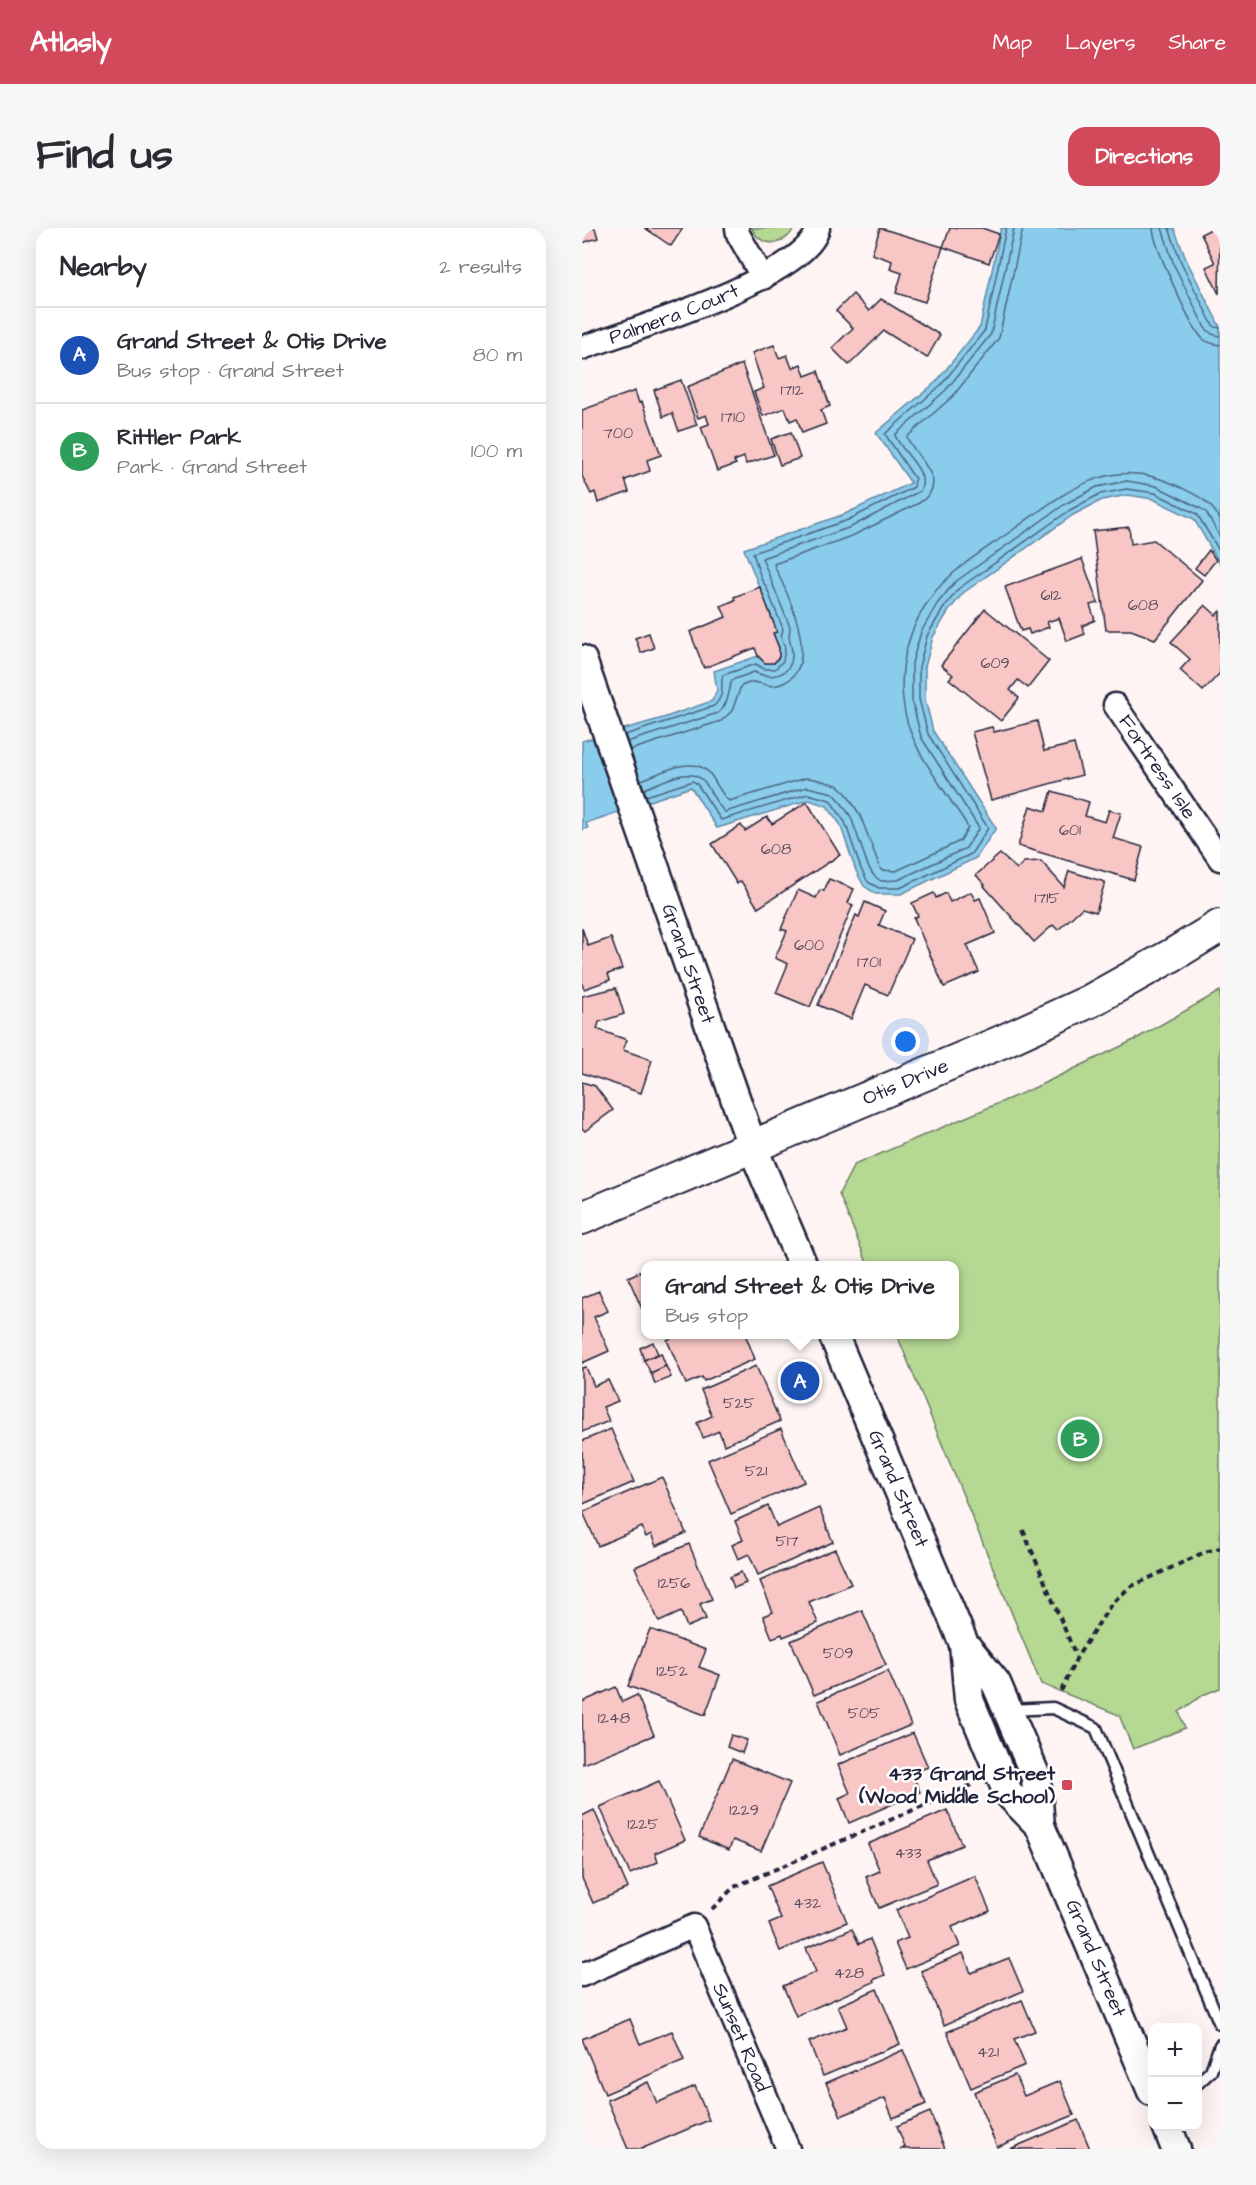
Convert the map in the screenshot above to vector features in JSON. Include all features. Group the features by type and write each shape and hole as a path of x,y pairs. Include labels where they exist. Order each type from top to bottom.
{"main road":[{"name":"Otis Drive","path":"582,1218 1001,1042 1090,1001 1220,926"}],"street":[{"name":"Palmera Court","path":"737,228 762,278"},
{"name":"Palmera Court","path":"582,348 720,297 762,278 795,258 816,235 818,228"},
{"name":"Grand Street","path":"582,660 752,1146 801,1261"},
{"name":"Fortress Isle","path":"1115,705 1220,859"},
{"name":"Grand Street","path":"834,1339 964,1644 996,1683 1008,1710 1036,1777 1040,1826 1148,2082"},
{"name":"Grand Street","path":"964,1644 969,1700 1008,1793 1040,1826"},
{"path":"582,1974 694,1926"},
{"name":"Sunset Road","path":"694,1926 788,2149"},
{"path":"1169,2131 1176,2149"}],"lane":[{"path":"1008,1710 1053,1708 1096,1728 1220,2024"},
{"path":"1202,2079 1211,2071 1220,2045"}],"path":[{"path":"1023,1530 1077,1657"},
{"path":"1053,1708 1077,1657 1112,1603 1130,1587 1205,1552 1220,1548"},
{"path":"694,1926 734,1887 1000,1773"}],"green space":[{"path":"752,228 794,228 785,239 773,243 761,239"},
{"path":"1220,991 1220,1688 1203,1695 1179,1712 1185,1728 1133,1749 1119,1715 1041,1684 899,1339 959,1339 959,1261 866,1261 839,1194 854,1165 1034,1088 1134,1040"}],"water":[{"path":"1001,228 1174,228 1186,259 1220,327 1220,564 1194,519 1153,499 1128,495 1102,500 1073,515 963,593 933,637 925,667 925,699 933,731 996,828 976,858 901,894 876,894 864,886 856,871 840,824 827,806 809,800 717,828 691,787 586,823 588,828 582,830 582,741 663,718 712,701 717,690 714,671 758,656 765,663 774,663 779,657 779,648 773,633 777,631 744,549 845,514 911,483 876,433 936,382 980,327"}],"building":[{"path":"582,228 595,228 598,238 582,243"},
{"path":"645,228 683,228 671,246"},
{"path":"880,228 943,247 925,302 896,293 902,273 890,269 892,261 872,254"},
{"path":"950,228 982,228 999,234 989,263 943,247"},
{"path":"1213,228 1220,228 1219,294 1206,267 1215,263 1201,234"},
{"path":"853,294 869,311 881,299 940,335 927,358 884,331 849,365 832,348 853,328 836,311"},
{"path":"774,345 779,358 787,355 792,368 801,364 805,376 818,371 830,406 821,410 826,424 802,433 797,418 790,421 785,408 763,416 754,392 764,388 752,353"},
{"path":"742,364 774,455 746,464 744,457 734,461 736,464 717,471 701,427 709,424 706,415 698,418 687,387"},
{"path":"681,380 697,425 679,431 672,413 663,417 654,390"},
{"path":"635,391 639,403 642,402 661,455 647,460 650,471 625,480 629,492 598,503 595,492 591,494 582,476 582,410"},
{"path":"791,432 800,458 780,465 771,439"},
{"path":"1129,527 1131,544 1154,540 1202,580 1155,639 1131,630 1106,630 1093,531"},
{"path":"1209,550 1216,560 1204,575 1195,568"},
{"path":"1082,559 1098,603 1090,605 1095,620 1082,626 1085,634 1067,641 1059,618 1047,622 1049,627 1030,634 1028,629 1021,631 1005,587"},
{"path":"760,587 777,632 773,633 779,648 779,657 774,663 765,663 758,656 755,648 704,668 690,632 726,617 721,606 735,600 734,597"},
{"path":"1205,605 1216,615 1220,611 1220,673 1203,691 1180,670 1190,659 1171,642"},
{"path":"985,609 1049,661 1028,688 1018,680 1010,690 1019,698 1001,721 949,679 953,675 941,665"},
{"path":"649,633 654,648 641,653 635,638"},
{"path":"1037,721 1044,751 1074,744 1082,775 991,800 972,732 992,727 994,732"},
{"path":"1052,791 1089,802 1085,816 1105,822 1109,810 1121,813 1113,838 1143,847 1134,880 1018,846 1030,806 1046,811"},
{"path":"807,802 840,855 758,908 741,881 737,884 712,844 741,825 745,831 767,817 772,824"},
{"path":"1000,854 1017,869 1024,862 1041,861 1064,887 1069,871 1105,882 1096,912 1082,908 1058,930 1053,925 1034,942 976,875"},
{"path":"829,879 854,889 848,903 853,905 810,1007 776,993 788,964 775,958 787,931 781,929 798,890 816,898 820,890 824,891"},
{"path":"971,892 975,900 980,898 995,933 967,945 979,972 944,987 914,918 918,916 912,903 934,893 936,898 946,893 950,902"},
{"path":"865,902 885,911 879,925 912,939 888,995 865,985 851,1019 818,1005 856,915 859,917"},
{"path":"582,928 588,946 611,938 622,969 608,974 610,980 584,989 582,984"},
{"path":"616,988 624,1014 599,1022 597,1029 627,1040 623,1050 652,1060 641,1093 582,1073 582,996"},
{"path":"582,1082 595,1086 613,1110 585,1131 582,1128"},
{"path":"641,1271 641,1307 628,1277"},
{"path":"599,1291 608,1311 594,1317 609,1351 582,1363 582,1298"},
{"path":"747,1339 755,1359 704,1381 702,1377 686,1384 667,1340"},
{"path":"653,1342 658,1354 644,1360 640,1348"},
{"path":"661,1353 666,1366 651,1373 644,1360"},
{"path":"666,1366 671,1377 655,1384 651,1373"},
{"path":"756,1366 780,1421 724,1445 719,1431 703,1438 697,1423 712,1416 701,1390"},
{"path":"586,1367 594,1386 608,1380 618,1401 603,1407 609,1421 582,1432 582,1368"},
{"path":"611,1429 634,1482 583,1504 582,1441"},
{"path":"781,1429 804,1482 731,1514 708,1460"},
{"path":"662,1477 686,1533 656,1546 651,1534 646,1537 642,1527 598,1546 583,1512"},
{"path":"768,1506 777,1527 819,1508 833,1542 758,1575 749,1554 738,1559 732,1545 743,1540 735,1521"},
{"path":"689,1544 712,1599 700,1604 706,1619 687,1627 681,1612 659,1622 635,1567"},
{"path":"835,1549 851,1584 809,1602 818,1623 783,1637 782,1634 772,1638 763,1616 773,1612 760,1581"},
{"path":"741,1572 746,1583 734,1588 730,1577"},
{"path":"862,1610 886,1665 814,1695 791,1641"},
{"path":"650,1629 706,1650 699,1667 720,1675 705,1715 628,1686"},
{"path":"888,1671 911,1725 840,1755 818,1701"},
{"path":"616,1687 622,1702 637,1695 654,1735 583,1764 582,1702"},
{"path":"913,1733 928,1767 912,1773 920,1792 849,1823 839,1798 850,1793 838,1765"},
{"path":"731,1735 747,1740 742,1753 727,1747"},
{"path":"732,1759 790,1783 761,1851 733,1840 729,1850 699,1837"},
{"path":"659,1781 685,1840 655,1853 658,1862 630,1874 600,1807"},
{"path":"594,1810 628,1888 593,1903 582,1878 582,1816"},
{"path":"947,1810 962,1845 927,1860 937,1884 879,1908 866,1877 880,1871 868,1844"},
{"path":"822,1862 847,1922 780,1951 769,1924 781,1919 767,1886"},
{"path":"975,1876 990,1911 952,1927 960,1946 906,1969 895,1943 908,1938 896,1910"},
{"path":"852,1929 859,1944 870,1939 885,1975 796,2016 783,1986 816,1972 806,1948"},
{"path":"963,1953 971,1973 1009,1958 1023,1991 944,2025 921,1971"},
{"path":"877,1989 900,2044 823,2076 809,2042 847,2027 838,2006"},
{"path":"1022,2000 1035,2031 1014,2039 1025,2065 971,2088 947,2032"},
{"path":"630,2019 640,2044 672,2031 684,2060 605,2094 582,2039"},
{"path":"903,2050 926,2104 893,2118 885,2098 841,2116 826,2083"},
{"path":"1015,2075 1024,2096 1060,2081 1074,2115 997,2147 974,2092"},
{"path":"648,2082 657,2103 695,2086 709,2120 641,2149 628,2149 607,2100"},
{"path":"930,2112 945,2149 900,2149 905,2147 897,2126"},
{"path":"1078,2120 1090,2149 1010,2149"}],"place":[{"name":"Grand Street & Otis Drive","path":"800,1381"},
{"name":"Rittler Park","path":"1080,1439"},
{"name":"433 Grand Street (Wood Middle School)","path":"1067,1785"}]}
